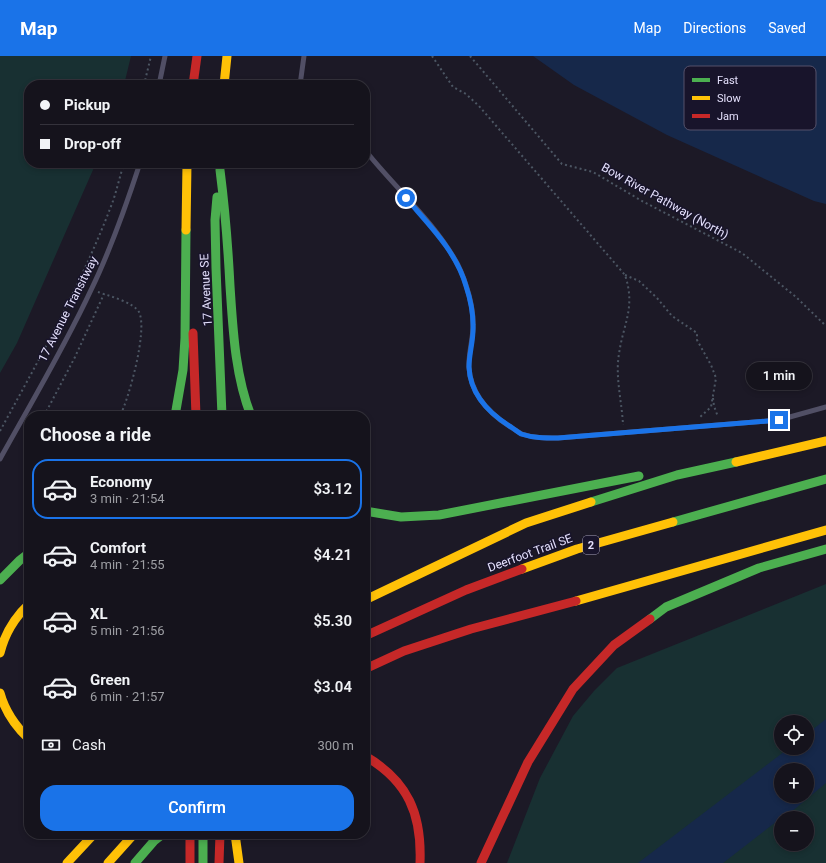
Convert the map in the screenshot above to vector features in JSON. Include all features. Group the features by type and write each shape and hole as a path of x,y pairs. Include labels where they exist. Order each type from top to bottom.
{"main road":[{"path":"194,80 197,56"},
{"path":"225,80 227,56"},
{"path":"176,411 183,370 186,338 188,168"},
{"name":"17 Avenue SE","path":"188,168 196,411"},
{"path":"220,168 225,200 232,316 238,372 250,411"},
{"name":"17 Avenue SE","path":"220,168 215,231 222,411"},
{"path":"370,598 526,523 676,475 826,441"},
{"path":"370,512 401,517 440,515 651,474 676,475"},
{"name":"Deerfoot Trail SE","path":"370,634 466,590 577,549 826,480"},
{"path":"370,667 404,651 471,629 677,573 826,530"},
{"path":"481,863 532,756 573,689 614,645 666,607 759,568 826,549"},
{"path":"0,580 24,557"},
{"path":"0,653 4,637 12,622 24,609"},
{"path":"0,693 1,698 15,725 24,734"},
{"path":"370,759 386,770 400,785 410,800 417,816 421,833 422,850 420,863"},
{"path":"67,863 89,839"},
{"path":"108,863 130,839"},
{"path":"135,863 157,839"},
{"path":"190,839 190,863"},
{"path":"203,839 203,863"},
{"path":"219,863 220,839"},
{"path":"236,839 238,863"}],"lane":[{"path":"160,80 166,56"},
{"path":"301,80 304,56"},
{"path":"370,156 442,240 458,266 466,285 472,308 474,325 469,369 473,384 478,397 490,412 521,433 542,438 728,425 779,420 826,407"},
{"name":"17 Avenue Transitway","path":"25,411 91,290 127,203 138,168"},
{"name":"17 Avenue Transitway","path":"0,458 24,414"}],"path":[{"path":"145,80 151,56"},
{"path":"432,56 453,86 466,94 478,106 625,275 628,286 630,306 619,354 618,376 624,433"},
{"name":"Bow River Pathway (North)","path":"470,56 562,164 593,172 642,201 742,253 796,297 826,326"},
{"path":"0,431 65,309 89,259 113,200 123,168"},
{"path":"625,275 639,281 657,298 672,316 697,333 697,340 711,365 716,378 711,407 691,428"},
{"path":"47,411 75,357 104,294 131,304 138,312 141,324 140,338 130,388 122,411"},
{"path":"713,395 716,414 728,425"}],"green space":[{"path":"0,56 131,56 125,80 24,80 24,168 94,168 17,343 0,373"},
{"path":"826,584 826,863 507,863 540,778 573,716 594,691 617,668"}],"water":[{"path":"533,56 826,56 826,204 814,201 667,135 574,85"},
{"path":"826,719 826,783 814,793 814,763 774,763 774,803 802,803 792,811 774,811 774,823 723,863 638,863 780,755 814,755 814,728"}],"traffic: fast":[{"path":"220,170 236,352 241,385 249,411"},
{"path":"217,197 215,220 216,268 222,411"},
{"path":"176,411 183,370 185,338 186,230"},
{"path":"591,502 677,475 736,462"},
{"path":"370,512 401,517 439,515 639,476"},
{"path":"673,522 826,479"},
{"path":"650,619 666,607 759,568 826,549"},
{"path":"0,580 24,557"},
{"path":"135,863 157,839"},
{"path":"203,839 203,863"}],"traffic: slow":[{"path":"225,80 227,56"},
{"path":"186,230 187,168"},
{"path":"736,462 826,441"},
{"path":"370,598 526,523 591,502"},
{"path":"522,569 577,549 673,522"},
{"path":"576,601 826,530"},
{"path":"0,653 11,626 24,610"},
{"path":"0,693 11,718 24,734"},
{"path":"67,863 89,839"},
{"path":"108,863 130,839"},
{"path":"236,839 239,863"}],"traffic: jam":[{"path":"194,80 197,56"},
{"path":"193,333 196,411"},
{"path":"370,634 466,590 522,569"},
{"path":"370,667 404,651 471,629 576,601"},
{"path":"481,863 528,762 573,689 614,645 650,619"},
{"path":"370,759 392,776 402,788 409,800 415,814 418,829 420,863"},
{"path":"190,839 190,863"},
{"path":"219,863 220,839"}],"route":[{"path":"406,198 442,240 458,266 466,285 472,308 474,325 469,369 478,397 490,412 501,421 521,433 542,438 558,438 779,420"}]}
